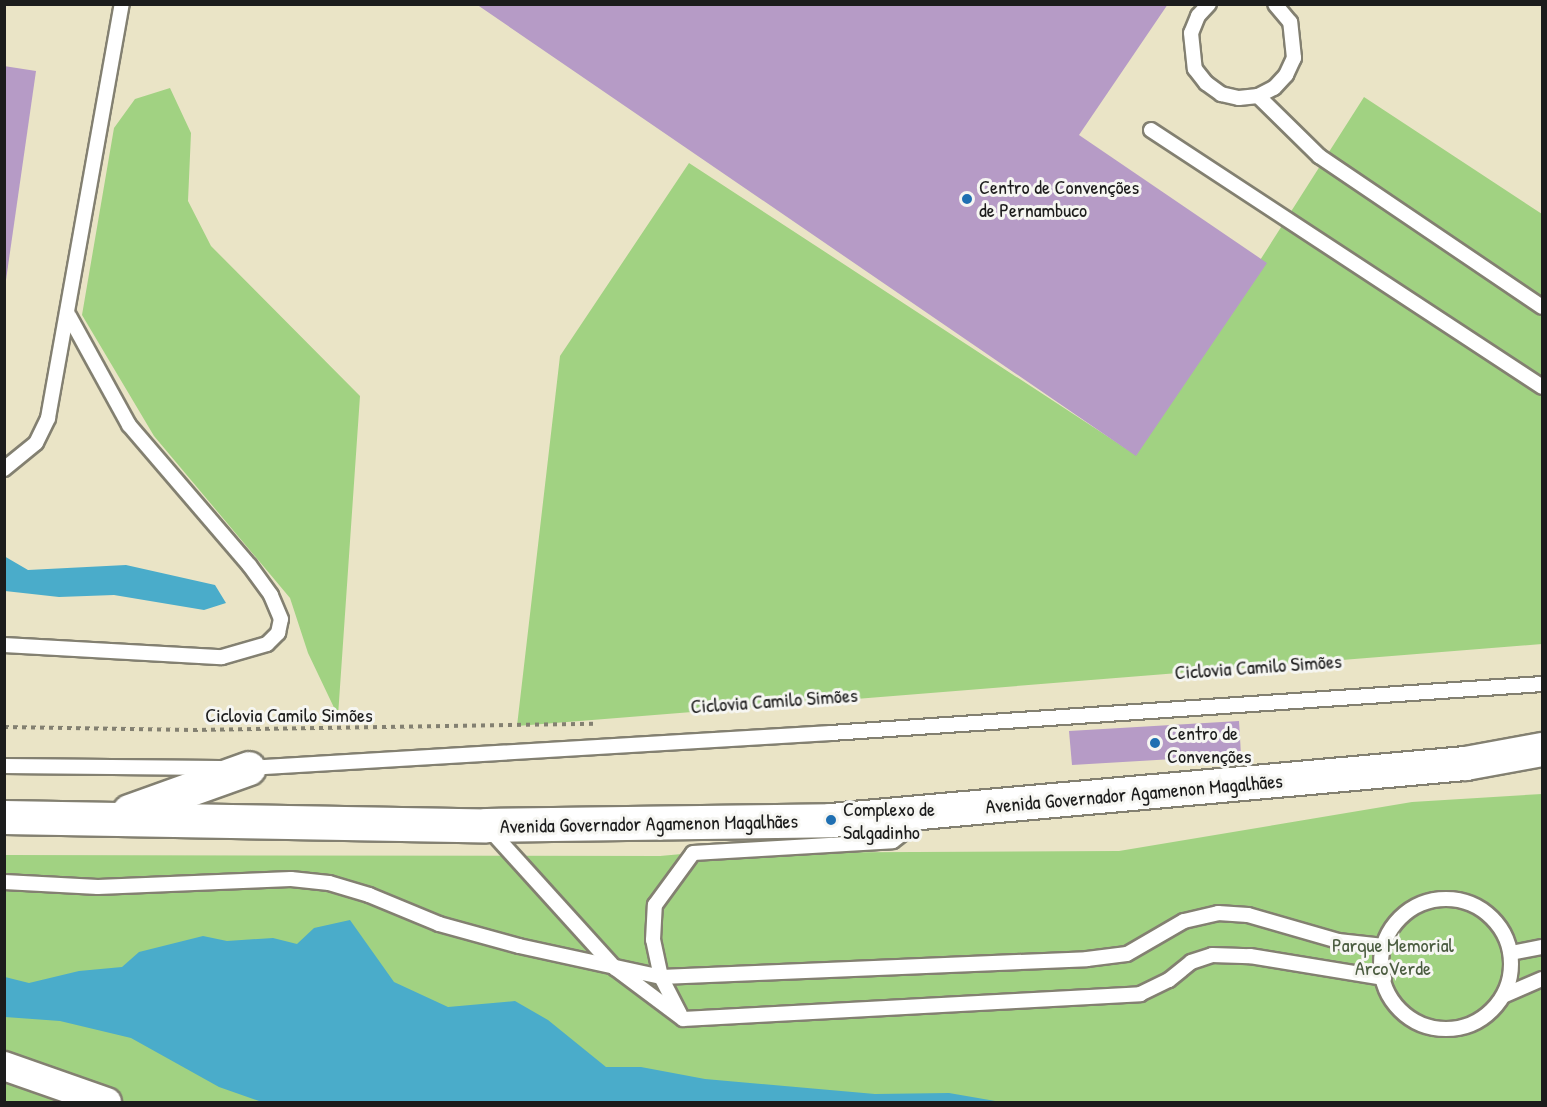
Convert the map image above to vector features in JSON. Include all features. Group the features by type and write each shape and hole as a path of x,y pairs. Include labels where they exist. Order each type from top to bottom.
{"highway":[{"name":"Avenida Governador Agamenon Magalhães","path":"4,817 486,825 831,820 1465,763 1542,749"},
{"path":"112,818 249,768"}],"street":[{"path":"4,1066 107,1102"}],"lane":[{"path":"4,469 36,442 48,418 69,316 122,4"},
{"path":"1209,4 1198,16 1191,33 1195,69 1221,94 1239,98 1257,96 1274,88 1286,75 1294,58 1290,22 1275,4"},
{"path":"1257,96 1319,156 1542,307"},
{"path":"1151,130 1542,387"},
{"path":"4,645 222,657 267,644 278,633 281,619 271,595 249,565 129,425 69,316"},
{"path":"4,765 249,768 855,732 1542,684"},
{"path":"682,1018 662,977 652,940 655,905 693,853 893,841 930,812"},
{"path":"486,825 615,968 682,1018 1140,994 1168,980 1191,962 1212,954 1250,956 1384,978"},
{"path":"4,882 98,887 291,879 329,883 369,895 440,924 615,968 662,977 1087,959 1127,954 1184,921 1218,913 1248,915 1338,941 1384,946"},
{"path":"1449,899 1471,904 1489,915 1503,932 1511,952 1511,974 1505,995 1492,1011 1475,1023 1454,1029 1433,1028 1413,1020 1397,1007 1384,978 1384,946 1393,926 1408,911 1428,901 1449,899"},
{"path":"1511,952 1542,947"},
{"path":"1505,995 1542,979"}],"path":[{"name":"Ciclovia Camilo Simões","path":"4,727 251,729 600,723"}],"green space":[{"path":"170,88 191,133 188,201 211,246 360,396 338,716 308,653 290,598 154,436 82,315 114,128 135,99"},
{"path":"1364,97 1542,214 1542,644 517,726 560,356 689,163 1136,455"},
{"name":"Parque Memorial ArcoVerde","path":"1542,794 1542,1102 5,1102 5,855 660,856 693,853 1119,851 1412,802"}],"water":[{"path":"4,556 28,570 126,565 215,585 226,603 204,610 114,595 59,597 5,591"},
{"path":"350,920 394,982 448,1007 515,1001 548,1020 606,1067 641,1067 705,1079 875,1094 949,1093 1001,1102 262,1102 219,1087 131,1038 60,1021 5,1017 5,977 29,983 79,971 122,967 139,952 203,936 227,941 273,938 297,944 314,928"}],"building":[{"name":"Centro de Convenções de Pernambuco","path":"476,4 1168,4 1079,135 1267,263 1136,456"},
{"path":"4,66 36,71 6,280 4,280"},
{"name":"Centro de Convenções","path":"1239,721 1241,755 1072,765 1069,731"}],"place":[{"name":"Centro de Convenções de Pernambuco","path":"967,199"},
{"name":"Centro de Convenções","path":"1155,743"},
{"name":"Complexo de Salgadinho","path":"831,820"}]}
